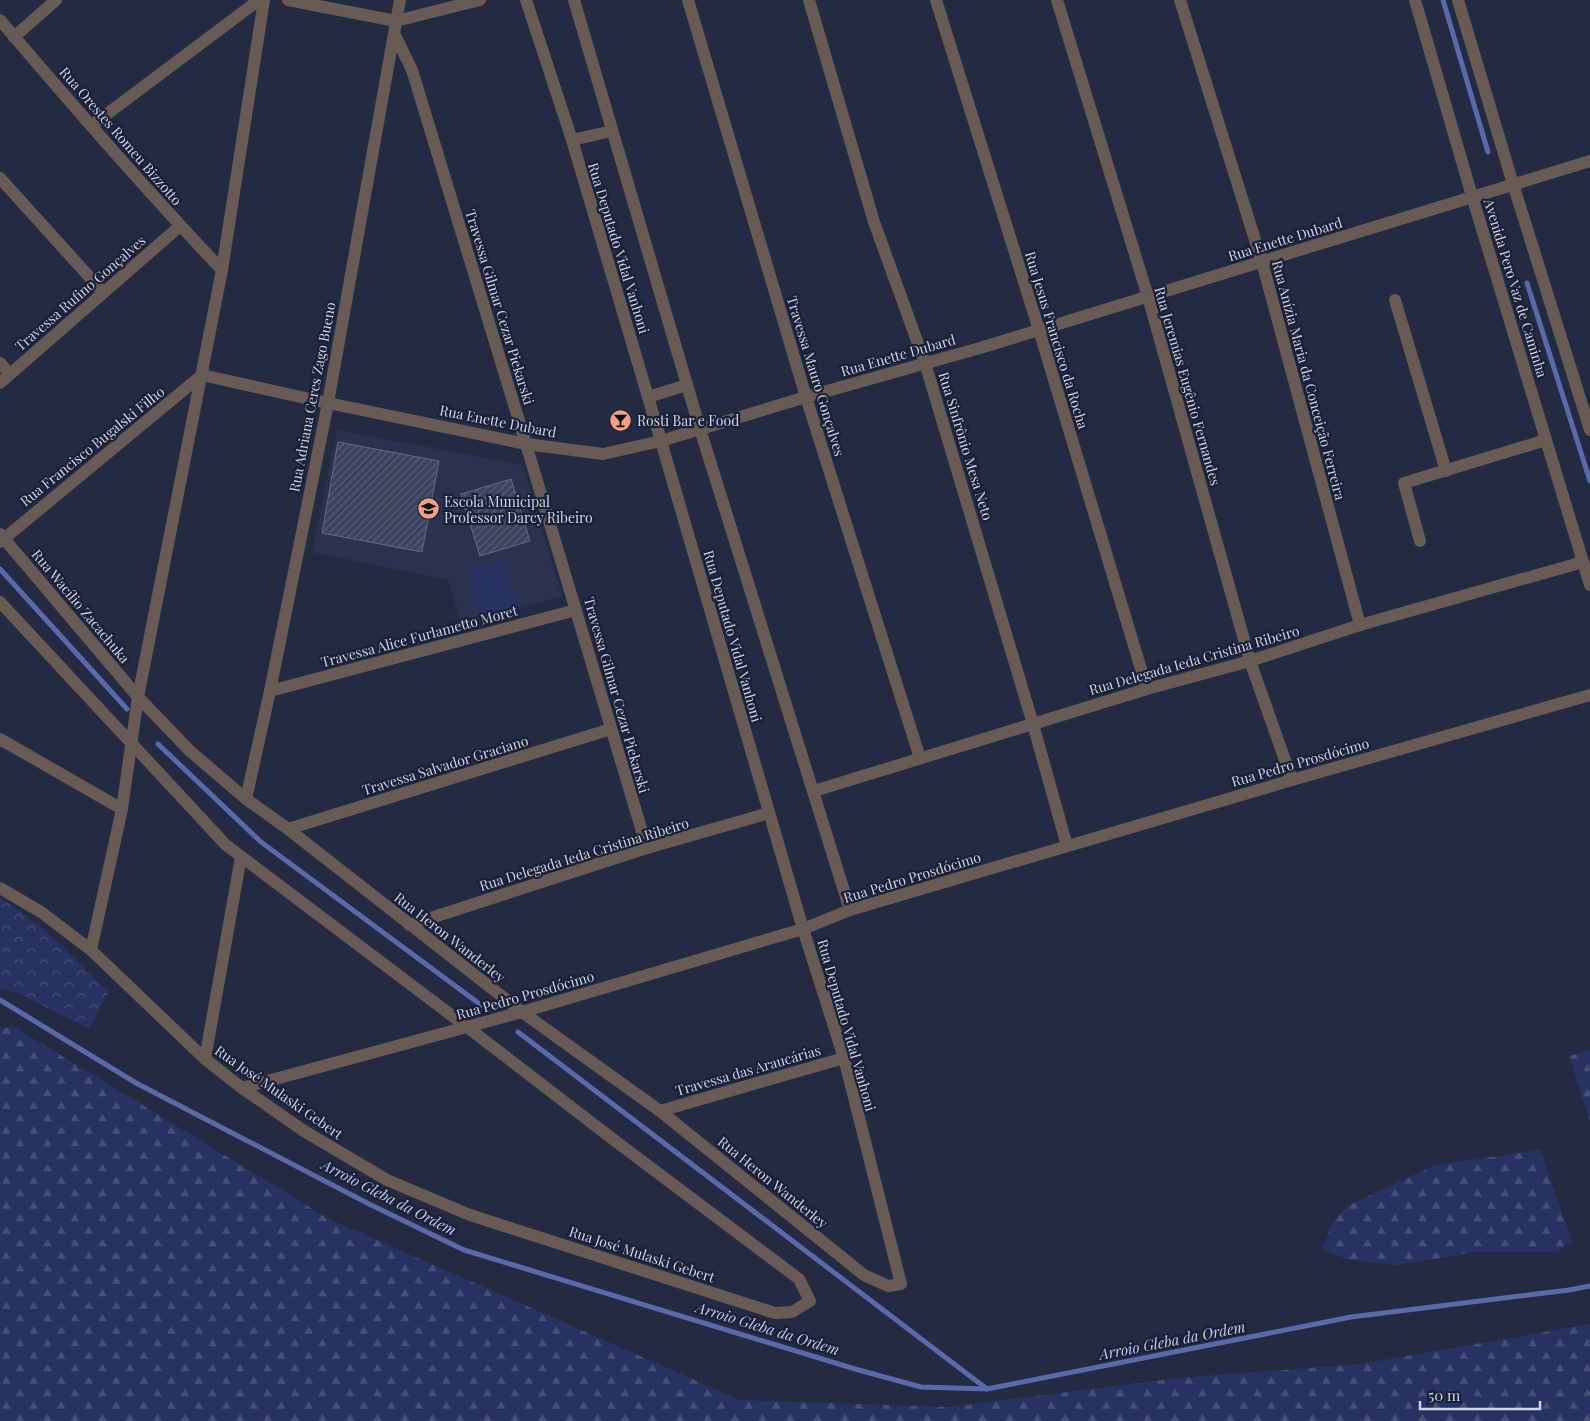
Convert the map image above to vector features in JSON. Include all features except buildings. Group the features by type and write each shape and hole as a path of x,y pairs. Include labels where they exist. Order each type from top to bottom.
{"street":[{"path":"14,37 56,0"},
{"path":"91,126 258,0"},
{"path":"91,950 122,809 138,697 222,270 264,0"},
{"path":"288,0 396,21 480,0"},
{"name":"Rua Adriana Ceres Zago Bueno","path":"246,798 270,691 328,403 400,0"},
{"name":"Rua Deputado Vidal Vanhoni","path":"526,0 572,140 803,929 844,1058 901,1284"},
{"name":"Rua Deputado Vidal Vanhoni","path":"574,0 700,429 850,910"},
{"name":"Travessa Mauro Gonçalves","path":"688,0 806,397 920,758"},
{"name":"Rua Sinfrônio Mesa Neto","path":"809,0 874,222 925,363 1033,724 1067,846"},
{"name":"Rua Jesus Francisco da Rocha","path":"936,0 1039,330 1147,689"},
{"name":"Rua Jeremias Eugênio Fernandes","path":"1057,0 1148,296 1250,661 1292,780"},
{"name":"Rua Anízia Maria da Conceição Ferreira","path":"1180,0 1262,262 1360,625"},
{"name":"Avenida Pero Vaz de Caminha","path":"1415,0 1472,196 1590,585"},
{"name":"Avenida Pero Vaz de Caminha","path":"1458,0 1513,184 1589,422"},
{"name":"Rua Orestes Romeu Bizzotto","path":"0,20 91,126 222,270"},
{"name":"Travessa Gilmar Cezar Piekarski","path":"395,35 412,70 647,848"},
{"path":"572,140 612,131"},
{"name":"Rua Enette Dubard","path":"202,375 526,444 603,454 661,441 1039,330 1590,161"},
{"path":"0,178 103,292"},
{"name":"Travessa Rufino Gonçalves","path":"5,379 180,226"},
{"path":"1394,300 1446,470"},
{"path":"0,363 5,379"},
{"name":"Rua Francisco Bugalski Filho","path":"1,538 202,375"},
{"path":"648,397 687,385"},
{"path":"1420,541 1404,483 1546,440"},
{"name":"Rua Wacílio Zacachuka","path":"1,538 138,697"},
{"name":"Rua Delegada Ieda Cristina Ribeiro","path":"814,791 1147,689 1250,661 1360,625 1583,562"},
{"path":"0,602 226,845 468,1027"},
{"name":"Travessa Alice Furlametto Moret","path":"270,691 576,610"},
{"name":"Rua Pedro Prosdócimo","path":"242,1088 522,1012 803,929 850,910 1292,780 1590,695"},
{"name":"Rua Heron Wanderley","path":"138,697 190,751 246,798 522,1012 660,1111 864,1275 888,1286 901,1284"},
{"name":"Travessa Salvador Graciano","path":"288,829 611,729"},
{"path":"0,739 122,809"},
{"name":"Rua Delegada Ieda Cristina Ribeiro","path":"409,925 647,848 769,813"},
{"path":"205,1059 241,857"},
{"name":"Rua José Mulaski Gebert","path":"0,888 41,912 91,950 205,1059 242,1088 304,1131 387,1180 470,1215 775,1313 792,1312 810,1301 799,1279 468,1027"},
{"name":"Travessa das Araucárias","path":"660,1111 844,1058"}],"shaded area":[{"name":"Escola Municipal Professor Darcy Ribeiro","path":"337,430 523,465 562,596 462,626 448,580 312,552"}],"green space":[{"path":"503,560 517,605 482,616 468,570"},
{"path":"0,897 43,928 108,992 89,1029 16,992 0,989"},
{"path":"0,1027 16,1028 329,1219 740,1400 949,1407 1179,1378 1361,1364 1590,1324 1590,1421 0,1421"},
{"path":"1590,1050 1590,1121 1569,1056"},
{"path":"1540,1150 1572,1241 1557,1252 1476,1252 1398,1265 1350,1260 1322,1250 1332,1224 1347,1206 1435,1165"}],"waterway":[{"path":"1443,0 1488,152"},
{"path":"1527,283 1590,481"},
{"path":"0,569 127,709"},
{"path":"158,744 261,842 481,1005"},
{"name":"Arroio Gleba da Ordem","path":"0,1000 136,1083 369,1204 464,1250 855,1369 921,1387 987,1389 1351,1317 1590,1286"},
{"path":"518,1032 987,1389"}],"place":[{"name":"Rosti Bar e Food","path":"621,420"},
{"name":"Escola Municipal Professor Darcy Ribeiro","path":"428,509"}]}
